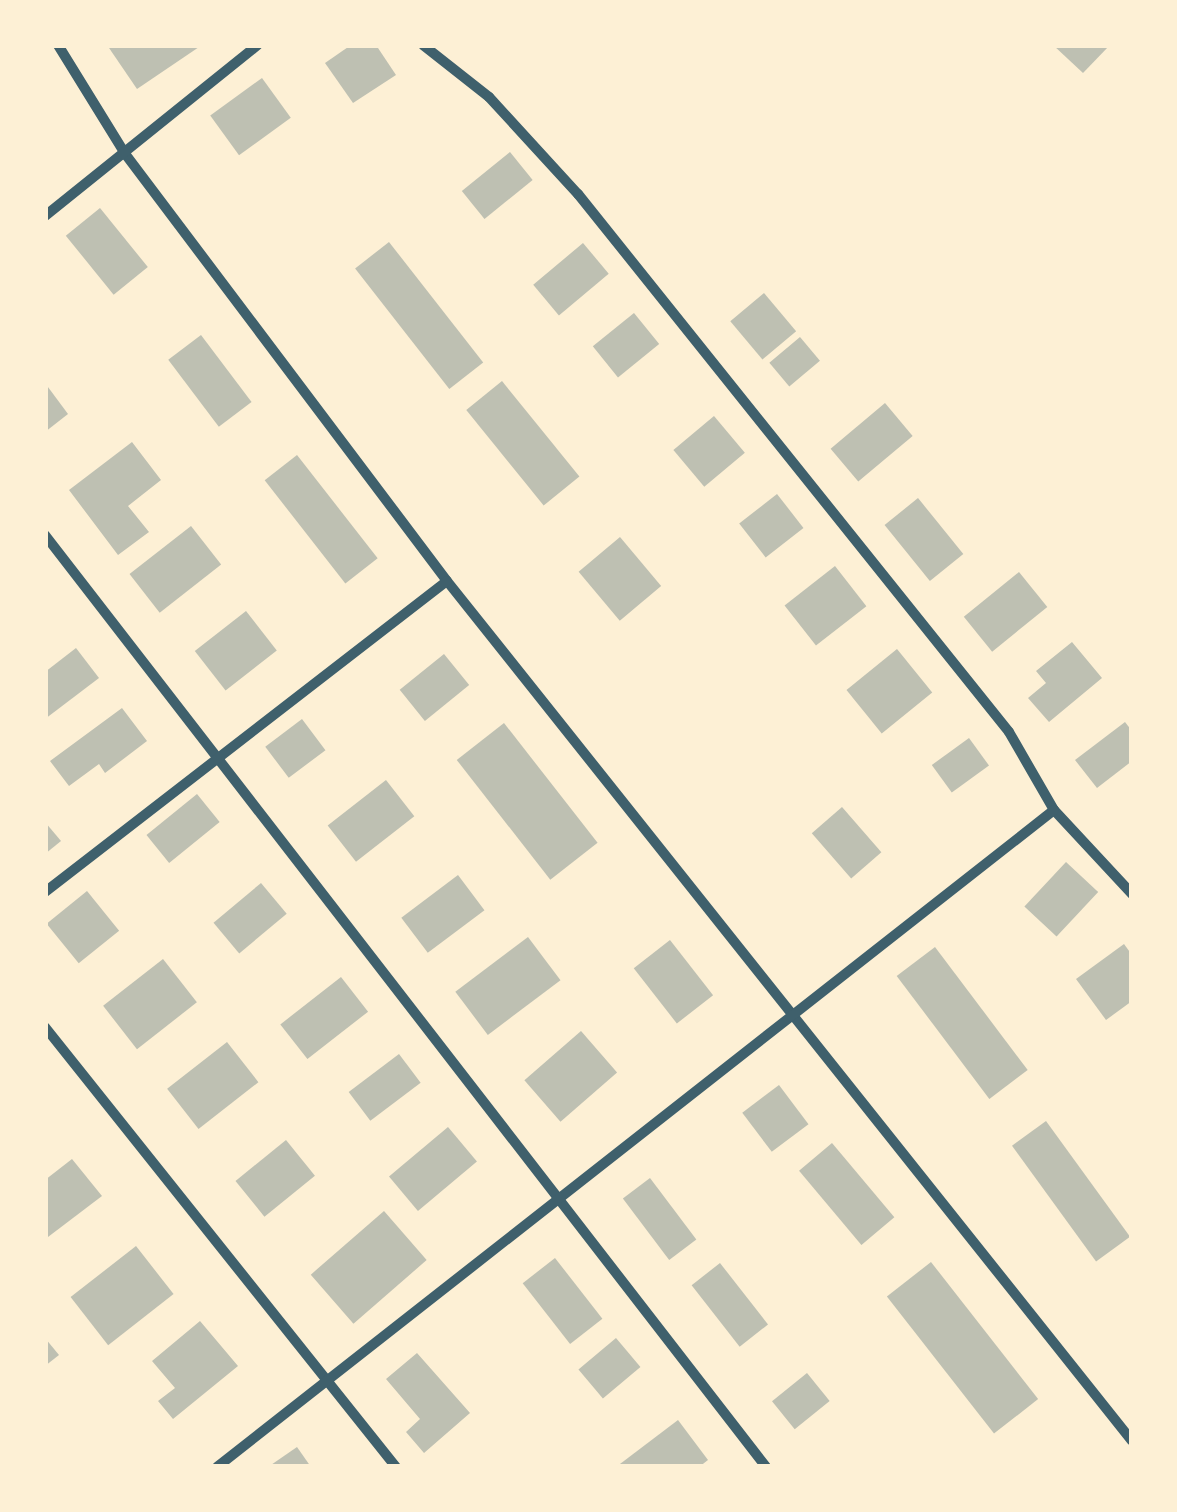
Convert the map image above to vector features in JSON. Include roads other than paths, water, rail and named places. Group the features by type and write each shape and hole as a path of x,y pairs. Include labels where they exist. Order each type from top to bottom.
{"street":[{"path":"58,45 126,155 447,581 1132,1441"},
{"path":"45,216 126,155 258,45"},
{"path":"424,45 489,96 578,194 1009,732 1054,810 1132,894"},
{"path":"45,535 562,1196 766,1467"},
{"path":"45,892 222,760 447,581"},
{"path":"217,1467 329,1383 1054,810"},
{"path":"45,1028 396,1467"}]}
